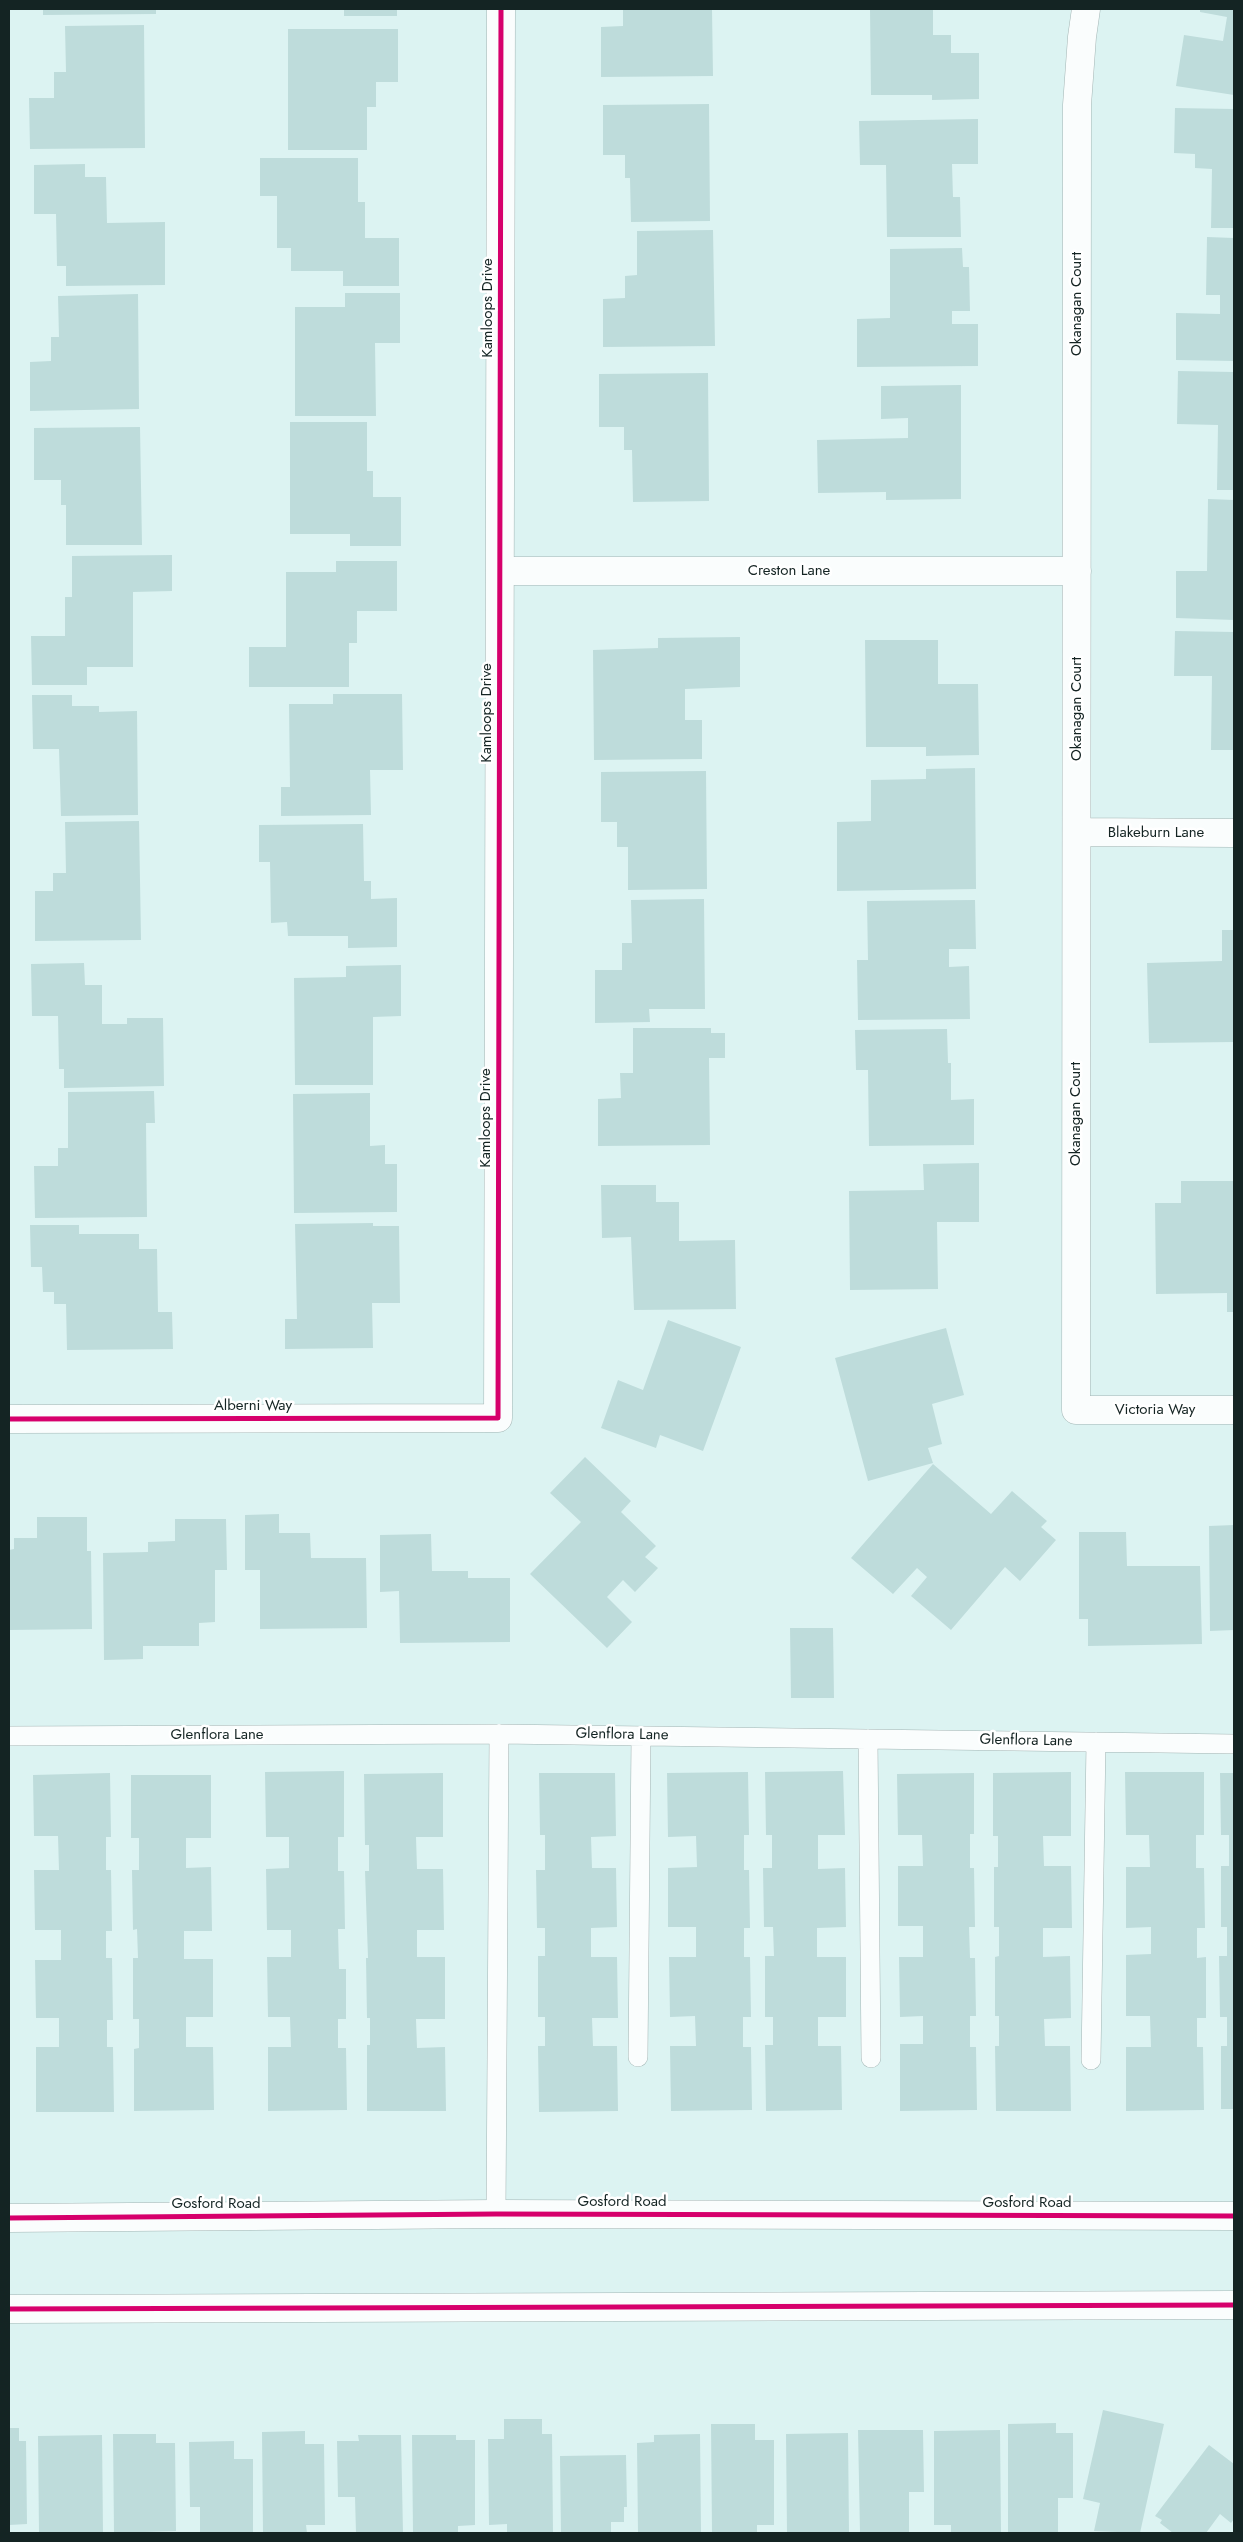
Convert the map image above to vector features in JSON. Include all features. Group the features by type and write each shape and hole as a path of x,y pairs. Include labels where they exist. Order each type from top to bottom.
{"street":[{"name":"Kamloops Drive","path":"498,1418 500,9"},
{"name":"Okanagan Court","path":"1076,1410 1078,106 1082,36 1086,9"},
{"name":"Creston Lane","path":"500,571 1078,571"},
{"name":"Blakeburn Lane","path":"1077,832 1234,833"},
{"name":"Victoria Way","path":"1076,1410 1234,1410"},
{"name":"Alberni Way","path":"9,1419 498,1418"},
{"name":"Gosford Road","path":"9,2218 496,2214 1234,2216"},
{"path":"9,2309 1234,2305"}],"lane":[{"name":"Glenflora Lane","path":"9,1736 499,1734 1234,1744"},
{"path":"496,2214 499,1734"},
{"path":"638,2057 641,1736"},
{"path":"868,1739 871,2058"},
{"path":"1091,2060 1096,1742"}],"building":[{"path":"43,9 156,9 156,14 43,15"},
{"path":"344,9 397,9 397,16 344,16"},
{"path":"623,9 712,9 713,76 601,77 601,27 623,26"},
{"path":"870,9 933,9 933,35 951,35 951,53 979,53 979,99 932,100 932,95 871,95"},
{"path":"1200,9 1234,9 1234,95 1176,86 1184,35 1223,41 1227,17 1200,12"},
{"path":"144,25 145,148 30,149 29,98 54,98 54,72 66,72 65,26"},
{"path":"288,29 398,29 398,82 376,82 376,107 367,107 367,150 288,150"},
{"path":"709,104 710,221 631,222 630,178 625,178 625,155 603,155 603,105"},
{"path":"1175,108 1234,109 1234,228 1211,228 1212,169 1195,168 1195,154 1174,153"},
{"path":"978,119 978,164 952,164 953,197 960,197 961,237 887,237 886,165 860,165 859,121"},
{"path":"260,158 358,158 358,202 365,202 365,238 399,238 399,286 343,286 343,271 291,271 291,248 277,248 277,196 260,196"},
{"path":"85,164 85,177 106,177 107,223 165,222 165,285 66,286 66,266 57,266 56,214 34,214 34,165"},
{"path":"713,230 715,346 603,347 603,299 625,298 625,276 637,275 637,231"},
{"path":"1207,237 1234,238 1234,361 1176,360 1176,313 1220,314 1220,295 1206,295"},
{"path":"962,248 963,267 969,267 970,311 952,311 952,324 978,324 978,366 857,367 857,319 890,318 890,249"},
{"path":"345,293 400,293 400,343 375,343 376,416 295,416 295,307 345,307"},
{"path":"138,294 139,409 30,411 30,362 51,361 51,337 59,337 58,296"},
{"path":"1178,371 1234,372 1234,490 1217,490 1218,425 1177,424"},
{"path":"708,373 709,501 633,502 632,450 624,450 624,427 599,427 599,374"},
{"path":"961,385 961,499 886,500 886,492 818,493 817,440 908,438 908,418 881,419 881,386"},
{"path":"290,422 367,422 367,471 373,471 373,497 401,497 401,546 350,546 350,534 290,534"},
{"path":"140,427 142,545 66,545 66,505 61,505 61,480 34,480 34,428"},
{"path":"1208,499 1234,500 1234,620 1176,618 1176,571 1207,571"},
{"path":"172,555 172,591 133,592 133,667 87,667 87,685 32,685 31,636 65,636 65,597 72,597 72,556"},
{"path":"336,561 397,561 397,611 357,611 357,643 349,643 349,687 249,687 249,647 286,647 286,572 336,572"},
{"path":"1175,631 1234,632 1234,750 1211,750 1212,676 1174,676"},
{"path":"740,637 740,687 685,689 685,720 702,720 702,759 594,760 593,650 658,648 658,638"},
{"path":"865,640 938,640 938,684 978,684 979,755 926,756 926,747 866,747"},
{"path":"333,694 402,694 403,770 370,770 371,815 281,816 281,787 290,787 289,704 333,704"},
{"path":"32,695 72,695 72,706 99,706 99,712 137,711 138,815 61,816 59,749 33,749"},
{"path":"975,768 976,889 837,891 837,822 871,821 871,780 926,779 926,769"},
{"path":"706,771 707,889 628,890 628,847 617,847 617,822 601,822 601,772"},
{"path":"139,821 141,940 35,941 35,891 53,891 53,873 66,873 65,822"},
{"path":"363,824 364,881 371,881 371,899 397,898 397,947 348,948 348,936 288,936 287,922 271,923 270,862 259,862 259,825"},
{"path":"704,899 705,1009 649,1009 650,1022 595,1023 595,970 622,970 622,943 632,943 631,900"},
{"path":"975,900 976,949 949,949 949,967 969,966 970,1019 858,1020 857,960 868,960 867,901"},
{"path":"1222,930 1234,930 1234,1042 1149,1043 1147,963 1222,961"},
{"path":"84,963 85,985 102,985 102,1024 127,1024 127,1018 163,1018 164,1086 64,1088 64,1069 59,1069 58,1016 32,1016 31,964"},
{"path":"401,965 401,1016 373,1017 373,1085 295,1085 294,978 346,977 346,966"},
{"path":"633,1028 711,1028 711,1033 725,1033 725,1058 709,1058 710,1145 598,1146 598,1099 621,1098 620,1073 633,1073"},
{"path":"947,1029 948,1063 951,1063 951,1100 974,1099 974,1145 869,1146 868,1070 856,1070 855,1030"},
{"path":"154,1091 155,1123 146,1123 147,1217 35,1218 34,1166 58,1166 58,1148 68,1148 68,1092"},
{"path":"370,1093 370,1146 385,1145 385,1164 397,1164 397,1212 294,1213 293,1094"},
{"path":"979,1163 979,1222 937,1222 938,1289 850,1290 849,1191 924,1190 923,1164"},
{"path":"1181,1181 1234,1181 1234,1312 1227,1312 1227,1293 1156,1294 1155,1203 1181,1203"},
{"path":"601,1185 656,1185 656,1202 679,1202 679,1241 735,1240 736,1309 634,1310 631,1237 602,1238"},
{"path":"373,1223 373,1226 399,1226 400,1303 372,1303 373,1348 285,1349 285,1319 297,1319 295,1224"},
{"path":"30,1225 79,1225 79,1234 139,1234 139,1249 157,1249 158,1312 172,1312 173,1349 67,1350 66,1304 54,1304 54,1292 43,1292 42,1267 31,1267"},
{"path":"668,1320 741,1347 703,1451 660,1435 656,1448 601,1428 618,1380 643,1390"},
{"path":"946,1328 964,1395 932,1404 942,1444 928,1448 933,1463 868,1481 835,1358"},
{"path":"585,1457 631,1501 621,1512 656,1546 645,1557 658,1568 635,1592 623,1580 607,1597 632,1622 607,1648 530,1574 581,1522 550,1493"},
{"path":"933,1464 991,1514 1012,1491 1047,1521 1041,1527 1056,1540 1020,1581 1005,1567 951,1630 911,1596 927,1577 917,1568 893,1594 851,1558"},
{"path":"279,1514 279,1533 310,1533 311,1558 366,1558 367,1628 260,1629 260,1570 245,1570 245,1515"},
{"path":"37,1517 87,1517 87,1551 91,1551 92,1629 9,1630 9,1550 14,1549 14,1538 37,1538"},
{"path":"175,1519 226,1519 227,1570 215,1570 215,1622 199,1623 199,1646 143,1646 143,1659 104,1660 103,1553 148,1552 148,1542 175,1541"},
{"path":"1234,1525 1234,1630 1210,1631 1209,1526"},
{"path":"1079,1532 1126,1532 1127,1566 1200,1566 1202,1644 1088,1646 1088,1619 1079,1619"},
{"path":"431,1534 432,1571 468,1571 468,1578 510,1578 510,1642 400,1643 399,1591 380,1592 380,1535"},
{"path":"790,1628 833,1628 834,1698 791,1698"},
{"path":"344,1771 344,1837 338,1837 338,1871 344,1871 345,1929 338,1929 339,1969 346,1969 346,2019 338,2019 338,2048 346,2048 347,2110 268,2111 268,2047 291,2047 290,2017 268,2017 267,1957 291,1957 291,1930 267,1930 266,1869 289,1868 289,1837 266,1837 265,1772"},
{"path":"843,1771 845,1835 818,1835 818,1869 845,1868 846,1927 817,1928 817,1957 846,1957 846,2017 818,2017 818,2046 841,2046 842,2110 766,2111 765,2045 773,2045 773,2017 765,2017 765,1956 774,1956 773,1927 764,1927 763,1868 772,1868 772,1835 766,1835 765,1772"},
{"path":"748,1772 749,1835 744,1835 744,1870 749,1870 750,1928 744,1928 744,1957 750,1957 751,2017 743,2017 743,2047 751,2047 752,2110 671,2111 670,2046 696,2046 695,2016 670,2017 669,1957 696,1957 696,1927 668,1927 668,1868 697,1867 696,1836 668,1837 667,1773"},
{"path":"1071,1772 1071,1836 1043,1836 1044,1866 1071,1866 1072,1928 1043,1928 1043,1957 1070,1956 1071,2018 1044,2019 1045,2046 1070,2046 1071,2111 996,2111 995,2046 999,2046 999,2016 995,2016 995,1957 999,1956 999,1927 994,1927 994,1867 998,1867 998,1836 993,1836 993,1773"},
{"path":"1125,1772 1204,1772 1204,1835 1196,1835 1196,1868 1204,1868 1205,1928 1197,1928 1197,1958 1206,1957 1206,2018 1197,2018 1197,2047 1203,2047 1204,2110 1126,2111 1126,2047 1151,2047 1150,2016 1126,2016 1126,1955 1151,1954 1151,1927 1126,1928 1126,1867 1150,1867 1149,1835 1126,1835"},
{"path":"110,1773 111,1837 106,1837 106,1870 111,1870 112,1931 106,1931 106,1958 112,1958 113,2020 107,2020 107,2047 113,2047 114,2112 36,2112 36,2047 59,2047 59,2018 36,2018 35,1960 61,1960 61,1930 35,1930 34,1870 59,1870 58,1836 34,1836 33,1775"},
{"path":"443,1773 443,1837 416,1837 417,1869 443,1869 444,1930 417,1930 417,1957 445,1957 445,2019 416,2019 417,2048 445,2047 446,2111 367,2111 367,2045 370,2045 370,2018 367,2018 366,1958 368,1958 365,1871 369,1871 369,1845 365,1845 364,1774"},
{"path":"539,1773 615,1773 616,1836 591,1837 592,1868 616,1868 617,1927 591,1928 591,1957 617,1957 618,2018 592,2018 593,2046 617,2046 618,2111 539,2112 538,2046 545,2046 545,2017 538,2017 538,1956 545,1956 545,1928 537,1928 536,1870 545,1870 545,1835 540,1835"},
{"path":"974,1773 974,1834 970,1834 970,1868 974,1868 975,1927 969,1927 970,1958 975,1958 976,2016 970,2016 970,2047 976,2047 977,2110 900,2111 900,2044 923,2044 923,2016 900,2017 899,1957 923,1957 923,1926 898,1926 898,1866 923,1866 922,1835 898,1835 897,1774"},
{"path":"1220,1773 1234,1773 1234,2109 1221,2109 1221,2046 1227,2046 1227,2017 1220,2017 1219,1956 1227,1956 1227,1927 1221,1927 1221,1866 1229,1866 1229,1835 1221,1835"},
{"path":"131,1775 211,1775 211,1838 186,1838 186,1868 211,1867 212,1931 184,1931 184,1959 213,1959 213,2017 186,2017 186,2047 213,2047 214,2110 134,2111 134,2049 139,2048 139,2019 133,2019 133,1958 138,1958 137,1929 133,1930 132,1870 139,1870 139,1838 131,1838"},
{"path":"1103,2410 1164,2424 1140,2533 1094,2531 1100,2503 1083,2499"},
{"path":"504,2419 542,2419 542,2434 552,2434 553,2533 507,2533 507,2524 489,2525 488,2439 504,2439"},
{"path":"1056,2423 1056,2433 1073,2433 1073,2498 1058,2498 1058,2533 1008,2533 1008,2424"},
{"path":"711,2424 755,2424 755,2440 774,2440 774,2525 757,2525 757,2533 712,2533"},
{"path":"9,2428 19,2428 19,2441 26,2441 27,2524 9,2525"},
{"path":"858,2430 923,2430 924,2492 909,2492 909,2533 860,2533"},
{"path":"1000,2430 1001,2533 951,2533 951,2525 934,2525 934,2431"},
{"path":"305,2431 305,2444 324,2444 325,2525 306,2525 307,2533 263,2533 262,2432"},
{"path":"848,2433 849,2533 787,2533 786,2434"},
{"path":"113,2434 156,2434 156,2443 175,2443 176,2531 114,2533"},
{"path":"700,2434 701,2533 638,2533 637,2443 654,2442 654,2435"},
{"path":"102,2435 103,2533 39,2533 38,2436"},
{"path":"358,2435 401,2435 403,2533 356,2533 355,2497 338,2497 337,2441 359,2441"},
{"path":"412,2435 456,2435 456,2440 475,2440 475,2525 458,2526 458,2533 413,2533"},
{"path":"234,2441 234,2459 253,2459 253,2533 200,2533 200,2507 190,2507 189,2442"},
{"path":"1209,2445 1234,2464 1234,2519 1231,2523 1220,2514 1206,2533 1173,2533 1160,2523 1162,2520 1155,2516"},
{"path":"626,2455 627,2507 624,2507 624,2522 611,2522 611,2533 561,2533 560,2456"}],"cycle path":[{"path":"9,1419 498,1418 501,9"},
{"path":"9,2218 496,2214 1234,2216"},
{"path":"9,2309 1234,2305"}]}
